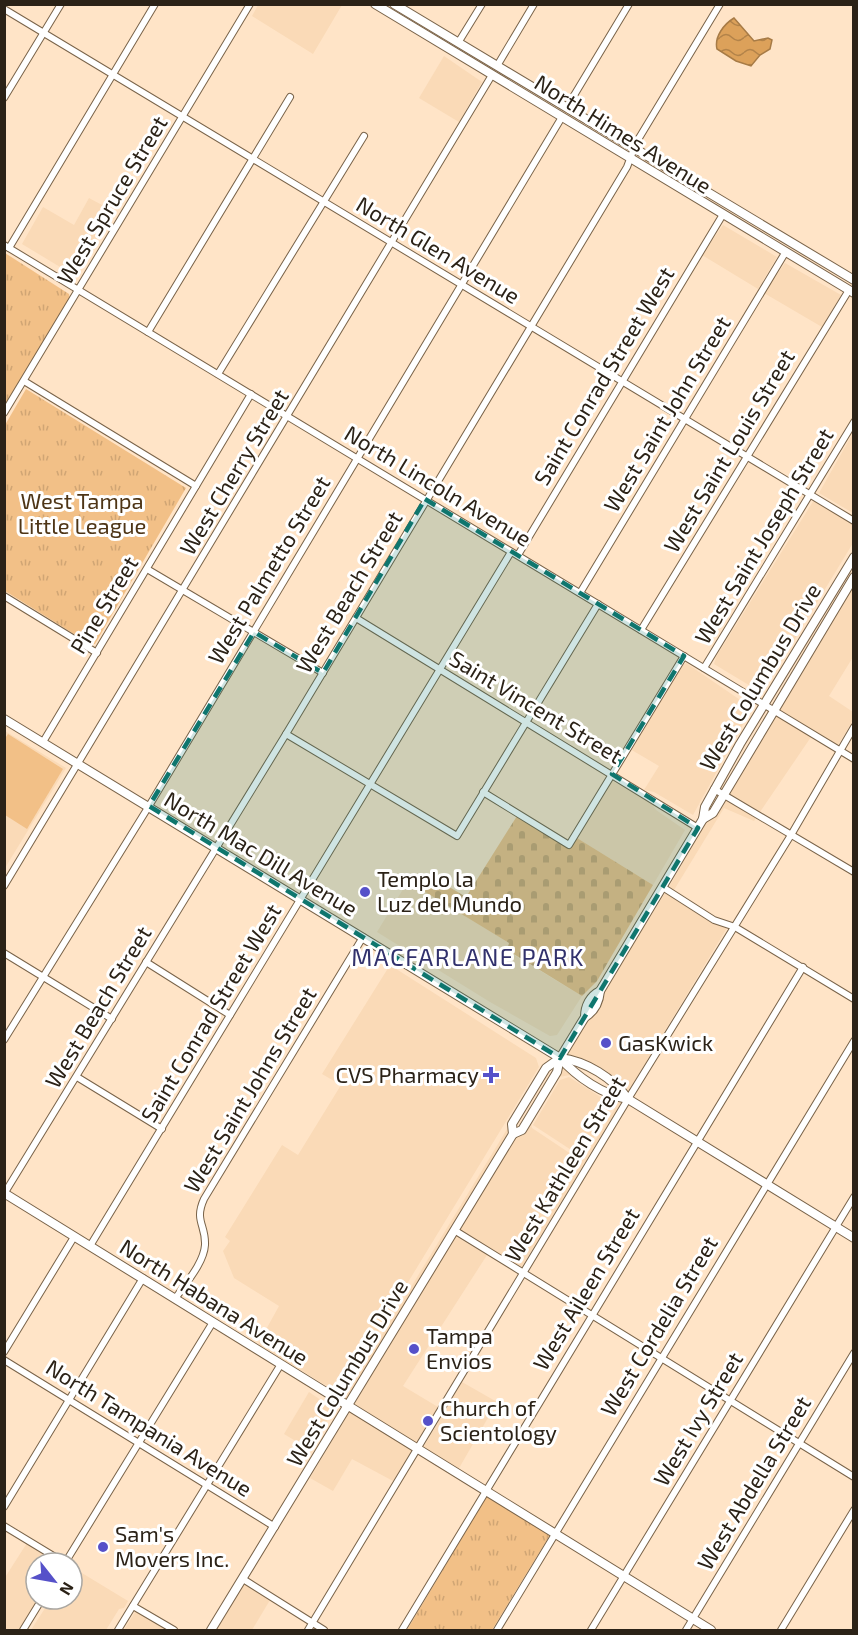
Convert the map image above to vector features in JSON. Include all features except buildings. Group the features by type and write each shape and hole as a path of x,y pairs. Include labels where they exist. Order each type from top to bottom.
{"street":[{"path":"4,98 61,4"},
{"path":"7,246 155,4"},
{"name":"West Spruce Street","path":"4,414 250,4"},
{"name":"North Himes Avenue","path":"375,4 722,216 851,291"},
{"name":"North Himes Avenue","path":"394,4 849,278"},
{"path":"458,43 482,4"},
{"path":"459,55 490,66 497,66 534,4"},
{"path":"492,75 500,73 542,98 564,106 629,4"},
{"name":"West Beach Street","path":"5,1194 323,673 425,499 630,160 633,150 720,4"},
{"name":"North Glen Avenue","path":"4,9 854,521"},
{"name":"West Cherry Street","path":"4,886 184,591 492,75"},
{"path":"148,332 290,97"},
{"name":"West Palmetto Street","path":"4,1040 149,806 562,117"},
{"path":"218,374 364,136"},
{"name":"Saint Conrad Street West","path":"90,1246 440,670 622,381 722,216"},
{"path":"741,227 759,232 777,243 789,243"},
{"name":"North Lincoln Avenue","path":"7,246 854,759"},
{"path":"785,253 798,252 849,278"},
{"name":"West Saint John Street","path":"580,593 785,253"},
{"name":"West Saint Louis Street","path":"641,630 851,291"},
{"path":"24,381 196,486"},
{"name":"Pine Street","path":"43,742 251,394"},
{"name":"West Saint Joseph Street","path":"704,668 854,422"},
{"name":"West Columbus Drive","path":"704,819 705,807 714,789 854,556"},
{"path":"147,569 323,673"},
{"name":"West Columbus Drive","path":"211,1630 513,1134 512,1124 546,1068 560,1058 585,1017 591,1013 599,1000 600,991 698,828 704,819 713,813 854,577"},
{"path":"4,596 97,653"},
{"path":"286,734 457,836 598,604"},
{"name":"Saint Vincent Street","path":"356,618 698,828"},
{"name":"West Saint Joseph Street","path":"483,792 569,846 684,656"},
{"name":"North Mac Dill Avenue","path":"4,718 560,1058 576,1060 585,1065 618,1086 628,1099 854,1238"},
{"name":"West Kathleen Street","path":"308,1630 522,1273 791,835 854,727"},
{"path":"714,789 853,872"},
{"path":"664,888 714,920 735,927 854,999"},
{"name":"West Saint Johns Street","path":"176,1299 204,1250 204,1237 198,1220 204,1200 363,937"},
{"path":"4,953 112,1019"},
{"path":"146,962 230,1015"},
{"name":"West Aileen Street","path":"402,1630 803,967"},
{"name":"West Cordelia Street","path":"497,1630 854,1041"},
{"path":"77,1077 162,1129"},
{"name":"North Habana Avenue","path":"5,1194 711,1630"},
{"name":"West Ivy Street","path":"591,1630 854,1197"},
{"path":"454,1230 854,1477"},
{"path":"4,1352 74,1237"},
{"path":"4,1507 143,1278"},
{"path":"72,1551 213,1322"},
{"name":"West Abdella Street","path":"686,1630 854,1353"},
{"name":"North Tampania Avenue","path":"4,1360 275,1527"},
{"path":"118,1630 281,1364"},
{"path":"781,1630 854,1510"},
{"path":"4,1526 45,1551"},
{"path":"243,1579 324,1630"},
{"path":"133,1606 174,1630"},
{"path":"23,1630 35,1611"}],"highlighted area":[{"path":"425,499 684,656 612,774 698,828 560,1058 149,806 254,632 323,673"}],"shaded area":[{"path":"258,4 342,5 313,54 252,16"},
{"path":"444,56 482,82 459,122 419,98"},
{"path":"89,198 115,212 75,276 22,244 43,207 74,225"},
{"path":"723,225 777,257 758,289 702,255"},
{"path":"785,263 841,295 822,327 764,293"},
{"path":"853,433 853,513 819,493"},
{"path":"814,500 853,524 853,543 762,693 714,664 716,657"},
{"path":"853,574 853,657 829,696 853,712 853,720 838,745 773,706"},
{"path":"686,663 752,708 693,815 654,792 644,790 659,766 630,749 679,669"},
{"path":"770,712 811,737 760,812 724,790"},
{"path":"5,731 66,768 5,868"},
{"path":"611,780 651,803 656,810 685,830 653,885 577,838"},
{"path":"721,796 756,818 754,821 724,808 674,890 669,887"},
{"path":"408,881 509,943 507,951 582,996 557,1035 550,1036 490,1002 377,932"},
{"path":"665,893 712,923 727,928 628,1092 620,1083 605,1073 578,1057 566,1055 587,1020 603,1002 605,991"},
{"path":"390,965 536,1058 539,1067 340,1394 258,1344 279,1306 234,1278 223,1251 230,1241 225,1237 282,1145 298,1155 341,1085 322,1074"},
{"path":"562,1066 569,1073 611,1099 622,1101 521,1268 459,1230 515,1138 531,1124 532,1128 580,1160 584,1159 614,1110 614,1103 570,1075 559,1077"},
{"path":"569,1077 610,1103 611,1108 582,1157 533,1125 560,1080"},
{"path":"509,1126 508,1134 347,1401 341,1397 346,1394"},
{"path":"455,1236 487,1255 403,1386 438,1407 416,1444 354,1405"},
{"path":"462,1382 497,1402 458,1470 423,1448"},
{"path":"309,1392 334,1409 309,1449 284,1434"},
{"path":"350,1411 413,1450 393,1481 352,1459 333,1491 310,1478"},
{"path":"27,1543 39,1551 24,1551 24,1611 31,1611 19,1630 5,1630 4,1579"},
{"path":"84,1574 128,1601 124,1608 119,1609 106,1630 31,1630 43,1611 84,1611"},
{"path":"244,1584 270,1600 252,1630 216,1630"},
{"path":"135,1612 142,1614 169,1630 124,1630"}],"green space":[{"path":"5,253 69,294 70,299 5,407"},
{"name":"West Tampa Little League","path":"26,389 186,488 95,644 90,644 5,591 5,425"},
{"path":"8,734 63,769 27,829 5,815 4,740"},
{"path":"517,816 570,849 577,838 653,885 597,981 582,996 507,950 509,943 422,890 431,876 466,897"},
{"path":"487,1496 550,1535 492,1630 407,1630"}],"water":[{"path":"734,18 754,41 768,38 772,40 770,49 760,55 751,66 736,61 717,49 716,44 721,31"}],"place":[{"name":"Templo la Luz del Mundo","path":"365,892"},
{"name":"GasKwick","path":"606,1043"},
{"name":"CVS Pharmacy","path":"491,1075"},
{"name":"Tampa Envios","path":"414,1349"},
{"name":"Church of Scientology","path":"428,1421"},
{"name":"Sam's Movers Inc.","path":"103,1547"}],"district":[{"name":"MACFARLANE PARK","path":"468,958"}]}
